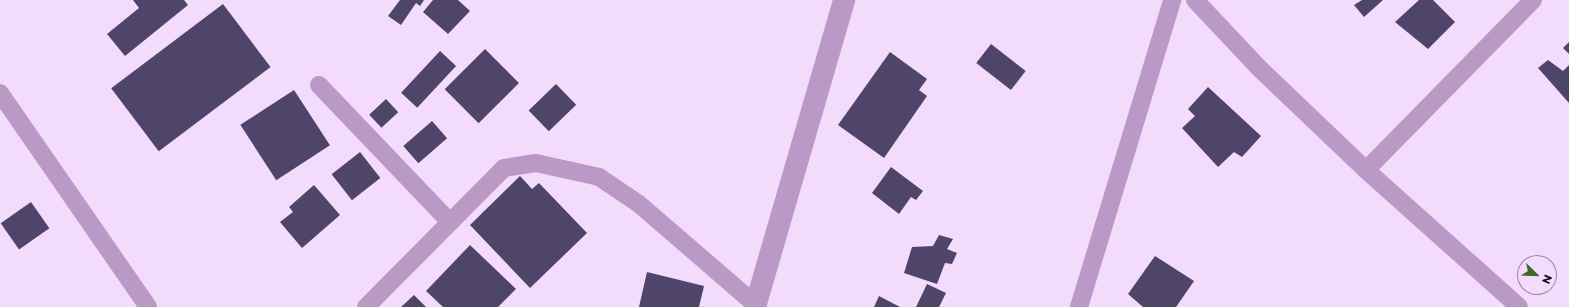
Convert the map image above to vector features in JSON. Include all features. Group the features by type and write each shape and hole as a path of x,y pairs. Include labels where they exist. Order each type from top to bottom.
{"street":[{"path":"366,307 504,168 536,163 599,177 640,204 755,306 844,0"},
{"path":"1079,307 1172,0"},
{"path":"1194,0 1260,69 1366,170 1520,307"},
{"path":"1366,170 1533,0"},
{"path":"319,85 450,222"},
{"path":"0,93 148,307"}],"building":[{"path":"133,0 184,0 188,5 125,56 107,34 139,8"},
{"path":"400,0 424,0 420,6 416,3 401,25 388,16"},
{"path":"433,0 458,0 470,11 448,34 423,12"},
{"path":"1362,0 1383,0 1364,17 1354,5"},
{"path":"1419,0 1433,0 1455,22 1428,49 1395,22"},
{"path":"223,4 271,67 159,151 111,88"},
{"path":"1569,42 1569,54 1563,48"},
{"path":"991,44 1026,71 1011,90 976,63"},
{"path":"485,49 519,83 479,123 445,89"},
{"path":"440,51 456,66 417,108 401,93"},
{"path":"890,52 927,79 919,90 927,96 884,158 838,125"},
{"path":"1548,60 1563,71 1569,65 1569,103 1538,68"},
{"path":"556,84 576,105 549,131 529,110"},
{"path":"1208,87 1261,136 1242,157 1234,152 1218,167 1182,128 1195,116 1188,109"},
{"path":"294,90 330,145 276,180 240,125"},
{"path":"386,99 398,112 381,128 369,115"},
{"path":"432,121 447,138 418,163 403,146"},
{"path":"360,152 380,178 352,200 332,174"},
{"path":"891,167 923,191 916,200 911,197 899,214 872,193"},
{"path":"520,176 532,189 539,183 587,233 530,288 470,225"},
{"path":"314,185 340,215 302,248 280,222 293,212 289,207"},
{"path":"31,202 49,228 19,249 1,223"},
{"path":"939,235 953,239 947,249 957,253 952,264 945,263 937,284 904,273 912,247 933,246"},
{"path":"470,245 516,289 498,307 443,307 426,291"},
{"path":"1155,256 1194,281 1176,307 1143,307 1128,294"},
{"path":"647,272 704,286 699,307 639,307"},
{"path":"927,284 946,293 939,307 916,307"},
{"path":"414,295 426,307 401,307"},
{"path":"879,296 900,307 874,307"}]}
